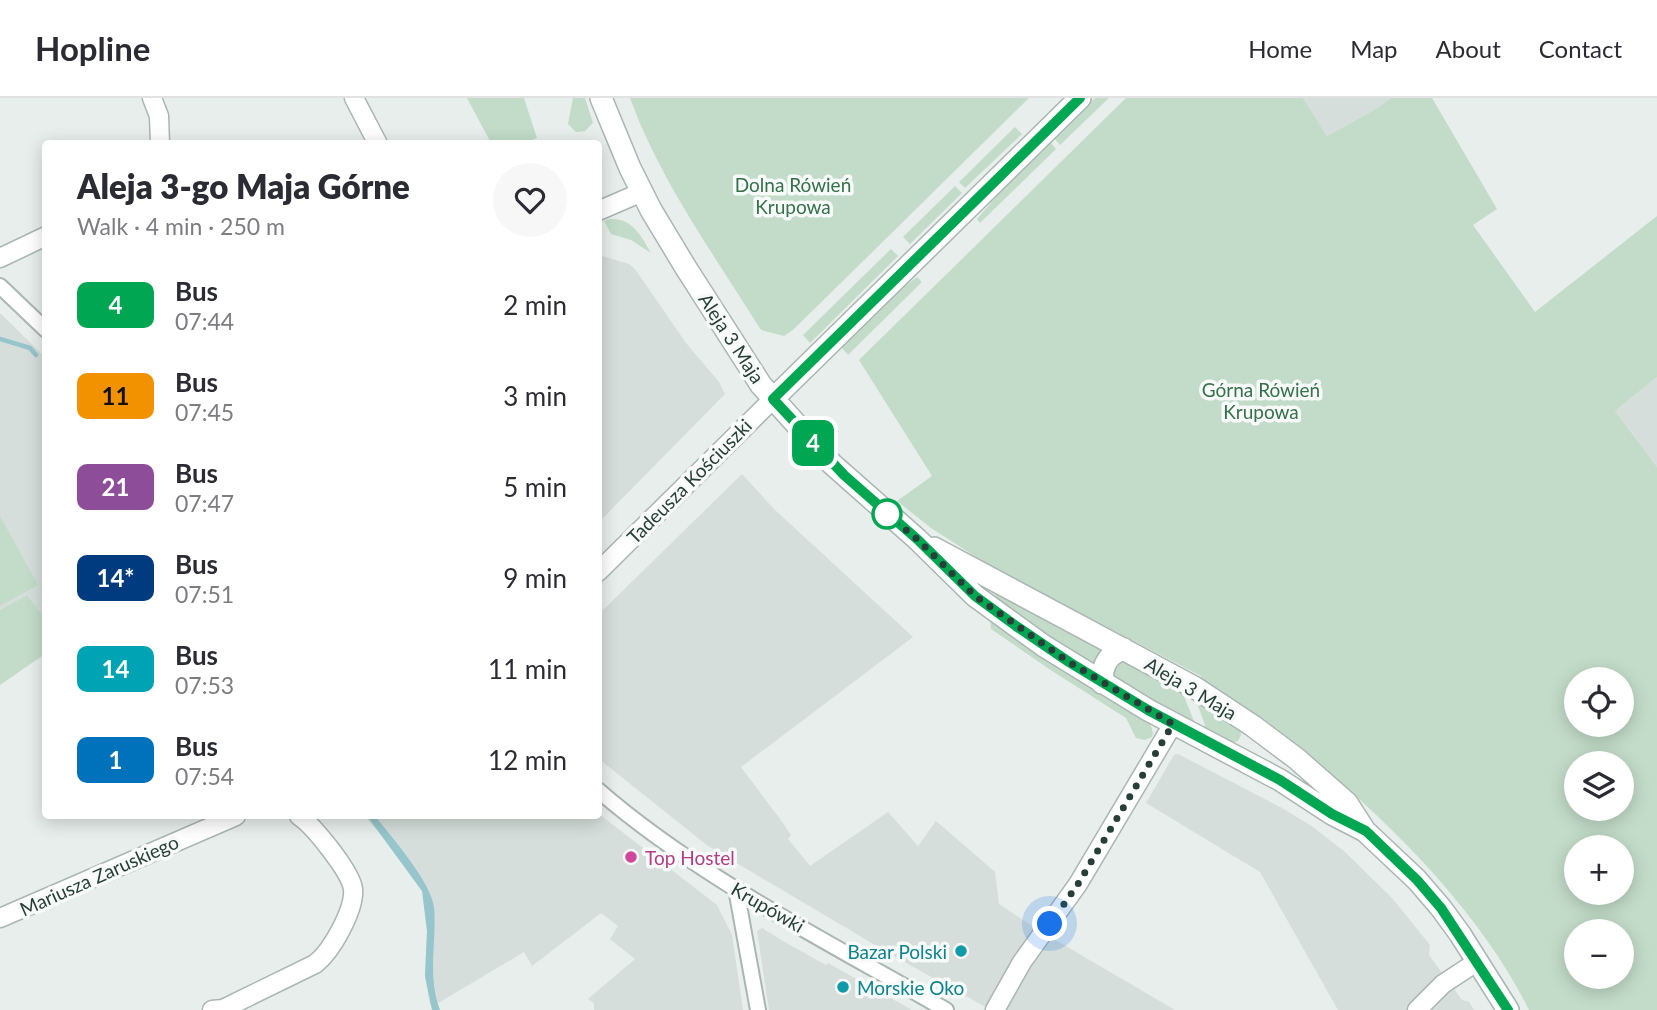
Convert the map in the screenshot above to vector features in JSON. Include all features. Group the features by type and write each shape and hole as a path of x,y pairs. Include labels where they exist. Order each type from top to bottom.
{"street":[{"path":"152,98 159,116 160,140"},
{"path":"354,98 376,140"},
{"name":"Aleja 3 Maja","path":"601,98 620,148 686,268 749,367 773,399 832,464 917,539 975,596 1044,646 1173,724 1366,831"},
{"name":"Tadeusza Kościuszki","path":"602,568 1080,98"},
{"path":"602,210 642,192"},
{"path":"0,258 42,238"},
{"path":"0,286 42,326"},
{"name":"Aleja 3 Maja","path":"917,539 1194,687 1297,759 1347,803 1366,831 1417,880 1441,908 1508,1010"},
{"path":"1102,683 1105,662 1111,655 1124,649"},
{"path":"995,1010 1022,962 1078,884 1173,724"},
{"path":"1233,755 1247,747 1253,735 1253,726"},
{"name":"Krupówki","path":"602,793 736,889 946,1010"},
{"name":"Mariusza Zaruskiego","path":"0,918 229,819"},
{"path":"217,1009 315,964 326,956 340,930 353,887 333,853 308,819"},
{"path":"736,889 758,1010"},
{"path":"1417,1010 1444,984 1478,961"}],"shaded area":[{"path":"1303,98 1391,98 1327,136"},
{"path":"602,256 629,264 635,269 686,343 719,382 725,394 602,519"},
{"path":"0,313 42,354 42,614 27,595 0,610"},
{"path":"1657,377 1657,467 1615,411"},
{"path":"742,474 774,509 913,637 741,767 791,835 788,839 810,866 888,812 918,846 936,821 995,872 999,904 1175,1010 991,1010 708,846 602,761 602,611"},
{"path":"1178,754 1282,808 1313,827 1345,852 1392,898 1430,945 1429,955 1462,1000 1469,1002 1474,1010 1338,1010 1260,872 1146,803 1174,755"},
{"path":"602,816 717,905 732,935 743,1010 594,1010 594,1003 588,999 635,959 610,939 618,926 601,913 532,966 524,952 440,1002 430,1005 425,976 425,895 367,819 602,819"},
{"path":"762,928 912,1010 769,1010 757,931"}],"green space":[{"path":"467,98 524,98 537,138 489,140"},
{"path":"573,98 585,98 593,123 585,131 576,132 568,124"},
{"name":"Dolna Rówień Krupowa","path":"630,98 1029,98 784,336 761,330 673,188 642,129"},
{"path":"1095,98 1109,98 1060,145 1054,138"},
{"name":"Górna Rówień Krupowa","path":"1126,98 1303,98 1327,136 1391,98 1432,98 1497,209 1473,225 1535,312 1657,216 1657,377 1615,411 1657,467 1657,1010 1529,1010 1502,962 1430,869 1342,784 1249,711 1203,681 1201,676 993,568 931,528 897,501 932,476 859,360"},
{"path":"1015,127 1022,134 965,188 959,182"},
{"path":"1050,142 1056,149 980,223 977,219 1002,190"},
{"path":"955,186 962,193 910,244 903,237"},
{"path":"618,219 630,225 651,253 631,240 611,234 604,221"},
{"path":"891,249 898,256 810,343 803,335"},
{"path":"917,277 922,282 848,355 841,347 896,293"},
{"path":"0,516 38,585 0,606"},
{"path":"994,591 1106,649 1095,668 997,600"},
{"path":"27,595 42,614 42,656 0,685 0,610"},
{"path":"990,619 1150,723 1152,737 1145,740 1136,738 1126,718 991,629"},
{"path":"1124,660 1186,693 1184,696 1195,724 1158,705 1114,677 1114,665"},
{"path":"1195,698 1240,728 1238,741 1231,743 1203,730 1205,725"}],"water":[{"path":"369,819 378,819 391,835 418,872 431,897 435,920 434,984 440,1010 432,1010 425,976 427,931 422,891"}],"waterway":[{"path":"0,339 30,348 36,355"}],"bus line":[{"name":"4","path":"1080,98 773,399 844,475 917,539 975,596 1016,626 1148,710 1280,780 1332,814 1366,831 1417,880 1441,908 1508,1010"}],"place":[{"name":"Top Hostel","path":"631,857"},
{"name":"Bazar Polski","path":"961,951"},
{"name":"Morskie Oko","path":"843,987"}],"route":[{"path":"887,514 917,539 975,596 1069,662 1173,724 1078,884 1050,924"}]}
